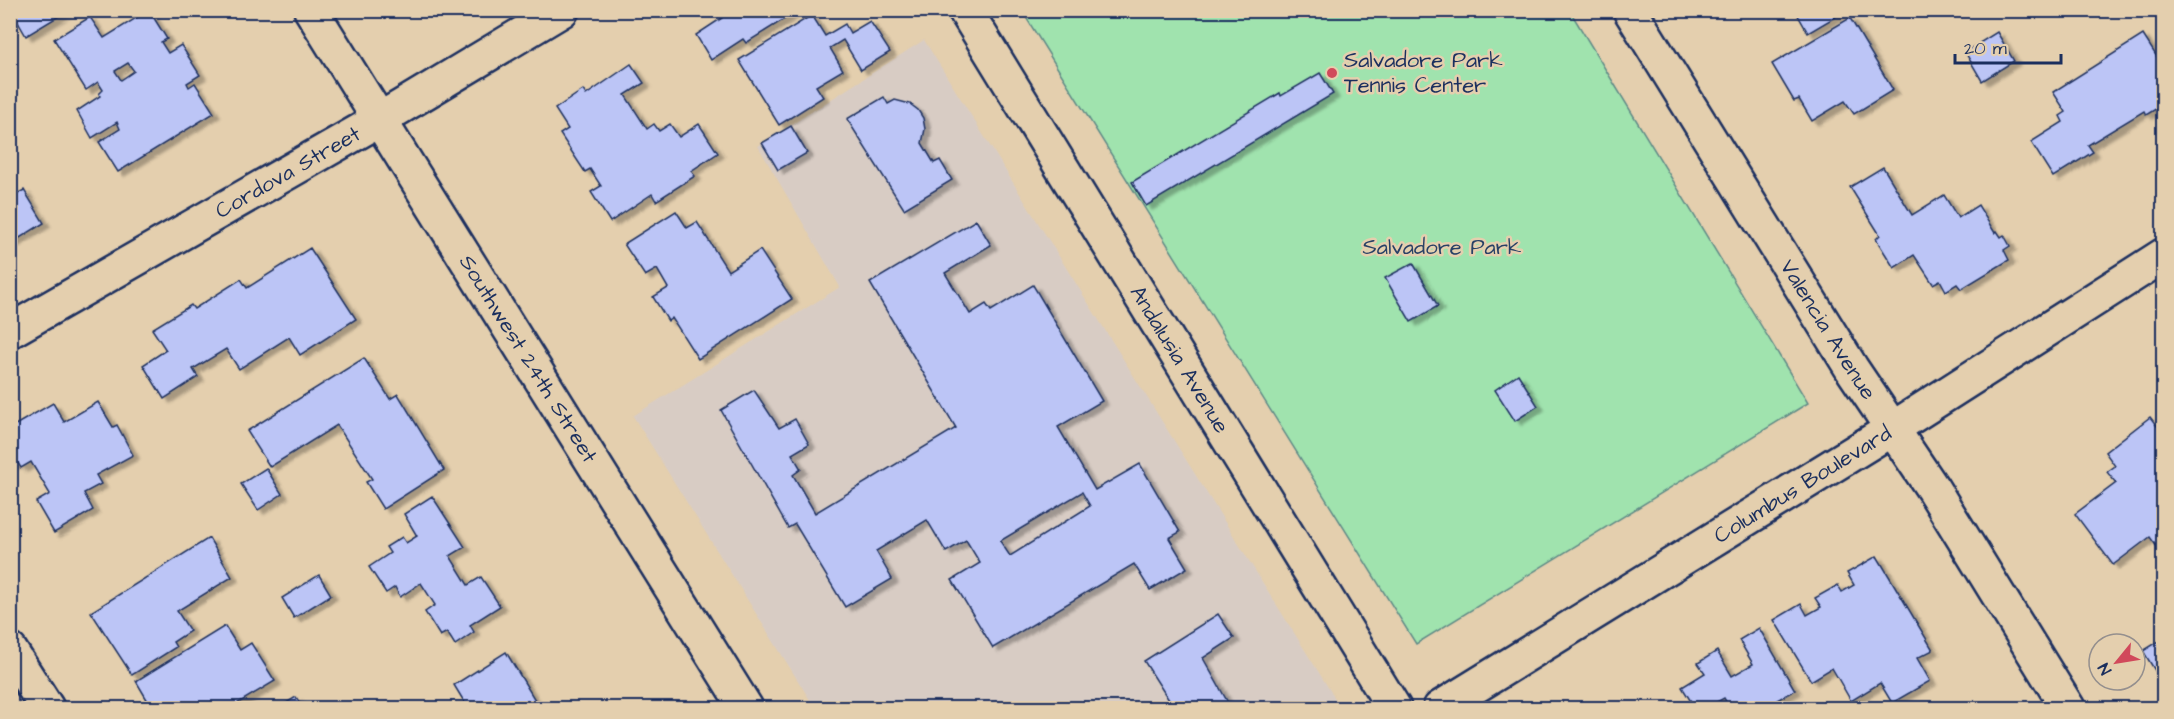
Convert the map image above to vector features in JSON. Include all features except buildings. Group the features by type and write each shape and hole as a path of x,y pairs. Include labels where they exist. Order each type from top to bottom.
{"street":[{"name":"Southwest 24th Street","path":"311,10 746,708"},
{"name":"Cordova Street","path":"10,332 379,120 562,10"},
{"name":"Andalusia Avenue","path":"965,10 1394,708"},
{"name":"Valencia Avenue","path":"1630,10 1852,369 1933,489 2068,708"},
{"name":"Columbus Boulevard","path":"1440,708 1892,429 2163,255"},
{"path":"10,650 47,708"}],"shaded area":[{"path":"924,40 1341,708 815,708 633,416 840,287 758,146"}],"green space":[{"name":"Salvadore Park","path":"1022,11 1570,11 1808,403 1416,644"}],"place":[{"name":"Salvadore Park Tennis Center","path":"1332,73"}]}
